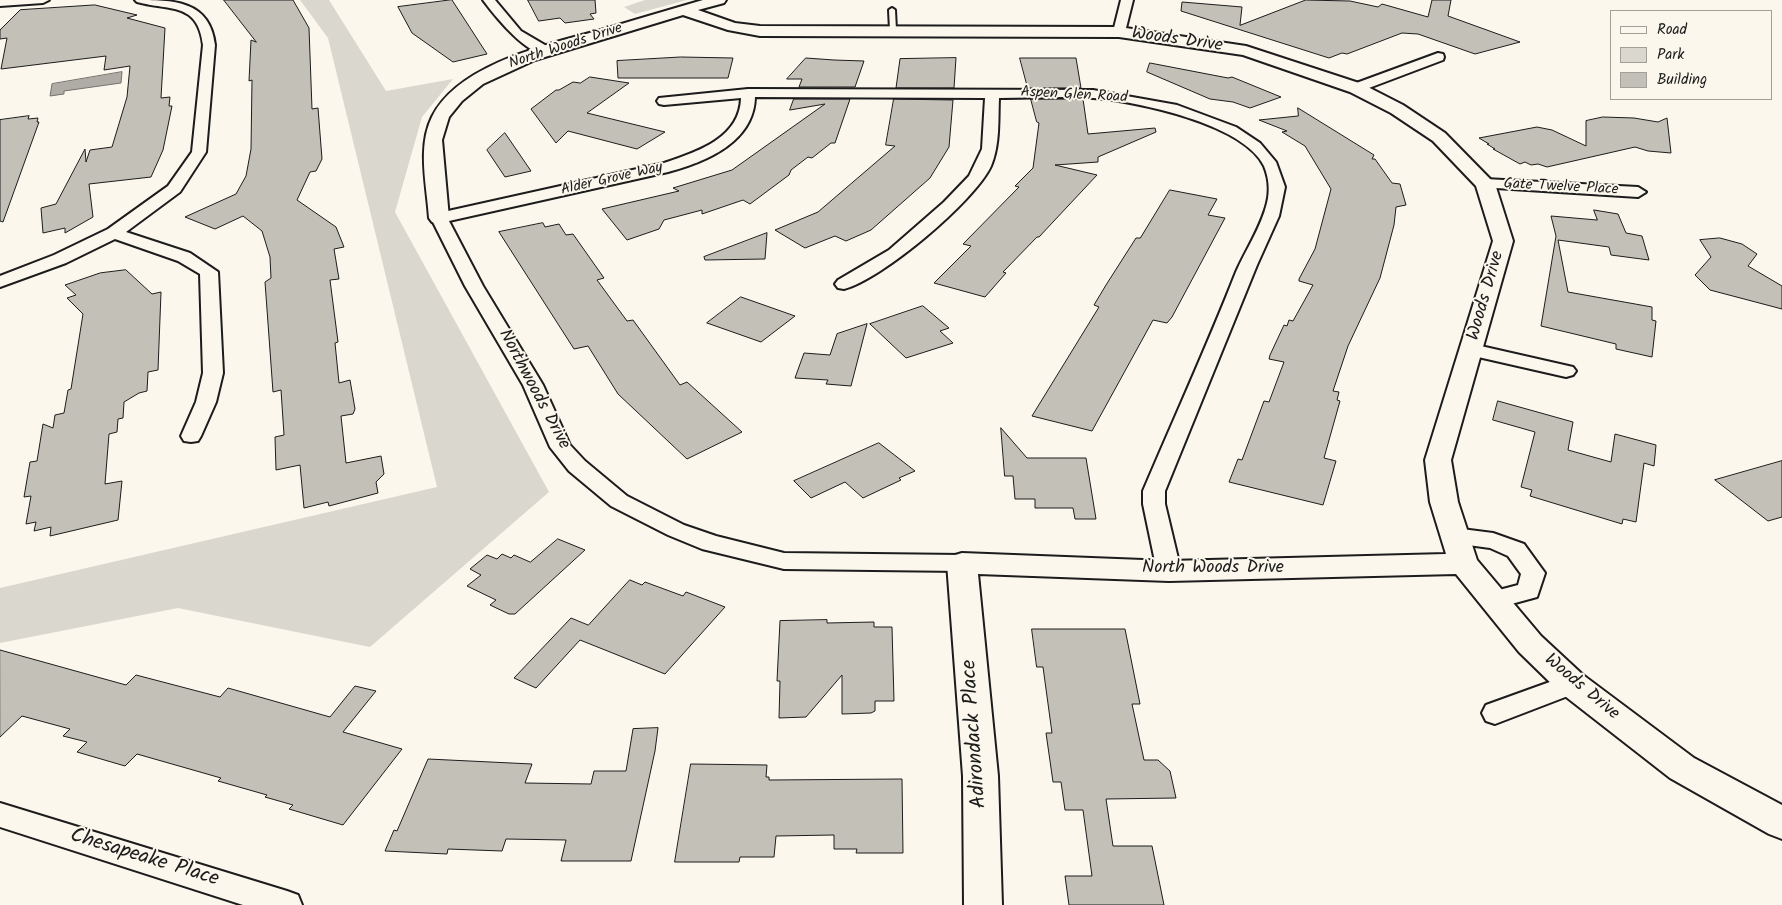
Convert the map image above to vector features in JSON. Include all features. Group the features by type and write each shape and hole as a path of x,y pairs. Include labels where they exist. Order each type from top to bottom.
{"street":[{"path":"0,3 43,0"},
{"path":"0,282 60,259 114,233 174,189 199,152 209,44 208,29 198,17 180,7 141,0"},
{"path":"489,0 517,34 546,51"},
{"name":"North Woods Drive","path":"438,218 433,140 439,119 455,99 479,80 546,51 720,0"},
{"path":"1119,32 1127,0"},
{"name":"Woods Drive","path":"683,10 733,27 760,31 893,20 1119,32 1246,51 1356,88 1397,109 1439,137 1485,184 1503,241 1438,460 1444,502 1464,564 1530,644 1572,684 1682,768 1782,823"},
{"path":"1356,88 1438,57"},
{"name":"Alder Grove Way","path":"438,218 668,167 698,156 721,144 738,130 744,122 750,106 748,93"},
{"name":"Aspen Glen Road","path":"664,101 748,93 1093,94 1129,98 1181,110 1214,122 1242,138 1263,156 1275,176 1277,196 1271,216 1246,270 1232,311 1222,327 1154,491 1154,504 1169,571"},
{"path":"844,284 895,254 950,205 975,179 990,149 992,93"},
{"name":"Gate Twelve Place","path":"1485,184 1638,192"},
{"name":"Northwoods Drive","path":"438,218 474,286 533,385 561,448 590,478 619,500 676,530 710,543 784,561 962,563"},
{"path":"114,233 184,257 209,272 213,373 206,402 191,436"},
{"path":"1472,350 1566,371"},
{"path":"1454,536 1493,541 1516,550 1533,573 1528,591 1492,600"},
{"name":"North Woods Drive","path":"962,563 1169,571 1464,564"},
{"name":"Adirondack Place","path":"962,563 975,695 985,869 983,905"},
{"path":"1495,713 1572,684"},
{"name":"Chesapeake Place","path":"0,815 287,905"}],"green space":[{"path":"300,0 329,0 386,91 453,79 422,117 395,212 549,492 370,647 178,608 0,643 0,588 437,487 328,38"},
{"path":"645,0 687,0 635,14 624,7"}],"shaded area":[{"path":"122,72 121,83 64,91 64,94 50,96 52,84"}],"building":[{"path":"224,0 293,0 309,28 312,109 318,108 322,159 316,171 310,172 297,200 336,227 344,247 334,249 339,279 330,280 338,342 335,343 339,383 350,380 355,409 353,414 341,416 346,463 381,456 384,474 376,482 378,493 329,506 328,502 304,508 300,465 276,470 275,437 284,435 281,390 273,392 265,282 271,278 270,257 262,231 243,216 215,229 185,217 236,194 246,176 251,149 252,80 249,81 251,40 256,42"},
{"path":"452,0 487,54 453,62 412,33 398,7"},
{"path":"528,0 595,0 596,13 590,14 594,19 565,23 560,18 539,21"},
{"path":"1306,0 1350,1 1378,7 1382,4 1428,17 1432,0 1451,0 1448,16 1520,42 1475,54 1418,34 1402,33 1347,54 1342,53 1329,58 1181,11 1182,2 1242,7 1240,25"},
{"path":"95,5 137,15 127,18 165,28 161,98 170,97 169,106 172,106 163,150 151,177 89,184 93,217 65,233 65,228 43,233 41,208 56,204 85,149 86,162 90,150 112,147 127,97 130,66 104,70 106,56 1,69 7,38 0,39 0,30 20,10"},
{"path":"681,57 733,58 728,78 618,78 617,61"},
{"path":"806,58 864,61 855,87 799,87 802,79 787,79"},
{"path":"956,58 954,88 896,88 900,59"},
{"path":"1020,58 1076,58 1081,88 1028,88"},
{"path":"1150,63 1228,78 1232,77 1281,97 1250,108 1233,102 1210,99 1147,72"},
{"path":"590,77 629,83 587,113 665,132 637,149 568,131 556,143 531,109 556,90 573,82 580,83"},
{"path":"794,99 850,99 835,143 831,143 812,158 808,157 791,170 789,175 750,204 743,200 702,214 702,210 664,220 659,229 627,240 602,209 679,191 673,188 732,170 825,104 790,110"},
{"path":"894,99 953,100 949,147 930,178 871,230 846,241 835,236 805,248 775,230 818,212 895,146 886,145"},
{"path":"1031,99 1083,99 1088,134 1155,128 1156,132 1098,157 1098,162 1055,165 1097,175 1003,272 1006,273 985,297 934,283 971,246 963,244 1019,187 1015,186 1033,168 1039,123 1037,122"},
{"path":"1298,108 1374,155 1372,159 1375,159 1392,183 1400,184 1406,205 1396,207 1394,225 1380,278 1348,346 1333,391 1339,392 1337,400 1340,401 1324,458 1336,461 1323,505 1229,482 1238,459 1242,460 1264,401 1269,402 1284,362 1269,359 1270,355 1284,325 1287,326 1289,320 1293,321 1313,285 1299,281 1299,279 1315,249 1331,189 1305,146 1282,132 1287,131 1259,120 1298,116"},
{"path":"29,116 28,119 38,118 37,122 39,122 3,222 0,221 0,120"},
{"path":"1603,117 1634,118 1658,122 1667,118 1671,153 1648,151 1635,147 1547,167 1538,164 1531,165 1525,162 1520,164 1493,149 1495,149 1479,138 1537,127 1552,130 1586,146 1586,121"},
{"path":"505,133 531,171 505,177 487,150"},
{"path":"1170,190 1217,199 1208,215 1225,218 1172,317 1167,323 1153,320 1092,431 1032,416 1099,307 1094,305 1106,285 1136,238 1140,238"},
{"path":"1594,210 1618,214 1626,233 1642,236 1649,260 1611,255 1609,247 1558,240 1568,292 1652,307 1652,320 1656,321 1652,357 1616,349 1616,344 1541,326 1556,236 1551,216 1597,220"},
{"path":"543,223 545,227 559,224 566,235 573,234 604,278 597,280 627,321 633,320 680,385 687,382 742,432 687,459 618,394 588,346 574,349 499,232"},
{"path":"767,233 765,259 705,260 704,257"},
{"path":"1720,238 1742,244 1757,254 1748,266 1782,286 1782,309 1710,290 1695,275 1711,257 1700,240"},
{"path":"126,270 152,294 161,292 158,370 148,372 147,391 139,393 124,402 123,418 118,419 117,432 109,434 105,484 122,481 118,520 50,536 51,527 34,531 36,522 26,524 31,496 24,497 30,462 37,461 43,424 53,428 55,415 64,413 68,390 71,389 83,314 67,298 76,295 65,285 100,273"},
{"path":"741,297 795,316 761,342 707,323"},
{"path":"923,306 949,328 940,331 953,343 906,358 870,324"},
{"path":"867,324 851,386 826,384 828,380 795,378 804,353 830,355 837,334"},
{"path":"1498,401 1573,422 1568,450 1611,462 1615,434 1656,445 1654,466 1644,463 1636,522 1623,519 1622,524 1530,496 1532,490 1521,487 1535,432 1493,420"},
{"path":"1001,428 1027,458 1086,458 1096,519 1075,519 1073,508 1035,508 1035,499 1015,499 1013,476 1005,476"},
{"path":"879,443 915,471 899,478 901,480 863,498 845,482 811,498 794,481"},
{"path":"1782,461 1782,517 1768,521 1715,480"},
{"path":"558,539 585,550 515,614 509,614 490,605 496,600 467,586 481,575 470,569 487,555 497,559 502,554 511,558 514,555 530,562"},
{"path":"630,580 642,585 645,582 683,596 686,592 725,607 665,674 580,640 536,688 514,678 571,618 588,625"},
{"path":"827,620 827,623 874,622 874,627 892,627 894,701 875,701 875,711 871,713 842,714 842,675 806,717 779,718 780,681 777,681 780,621"},
{"path":"1032,629 1125,629 1140,704 1132,704 1144,760 1158,760 1170,771 1176,798 1106,799 1113,846 1152,846 1164,905 1069,905 1065,876 1092,876 1083,810 1065,810 1061,782 1053,782 1046,733 1052,733 1043,667 1037,667"},
{"path":"0,650 126,685 136,675 220,697 228,688 330,717 355,686 376,691 343,732 402,749 343,825 289,809 293,805 265,797 267,795 218,781 221,778 137,754 125,766 77,752 87,742 63,736 70,729 22,716 0,737"},
{"path":"658,728 655,751 631,861 561,861 566,840 506,839 502,851 448,849 447,854 385,851 394,830 397,831 428,759 532,764 525,783 591,784 594,771 626,771 633,729"},
{"path":"691,764 767,765 766,777 769,777 769,780 902,779 903,853 856,853 857,849 834,849 834,835 776,836 774,857 740,857 739,862 675,862"}]}
